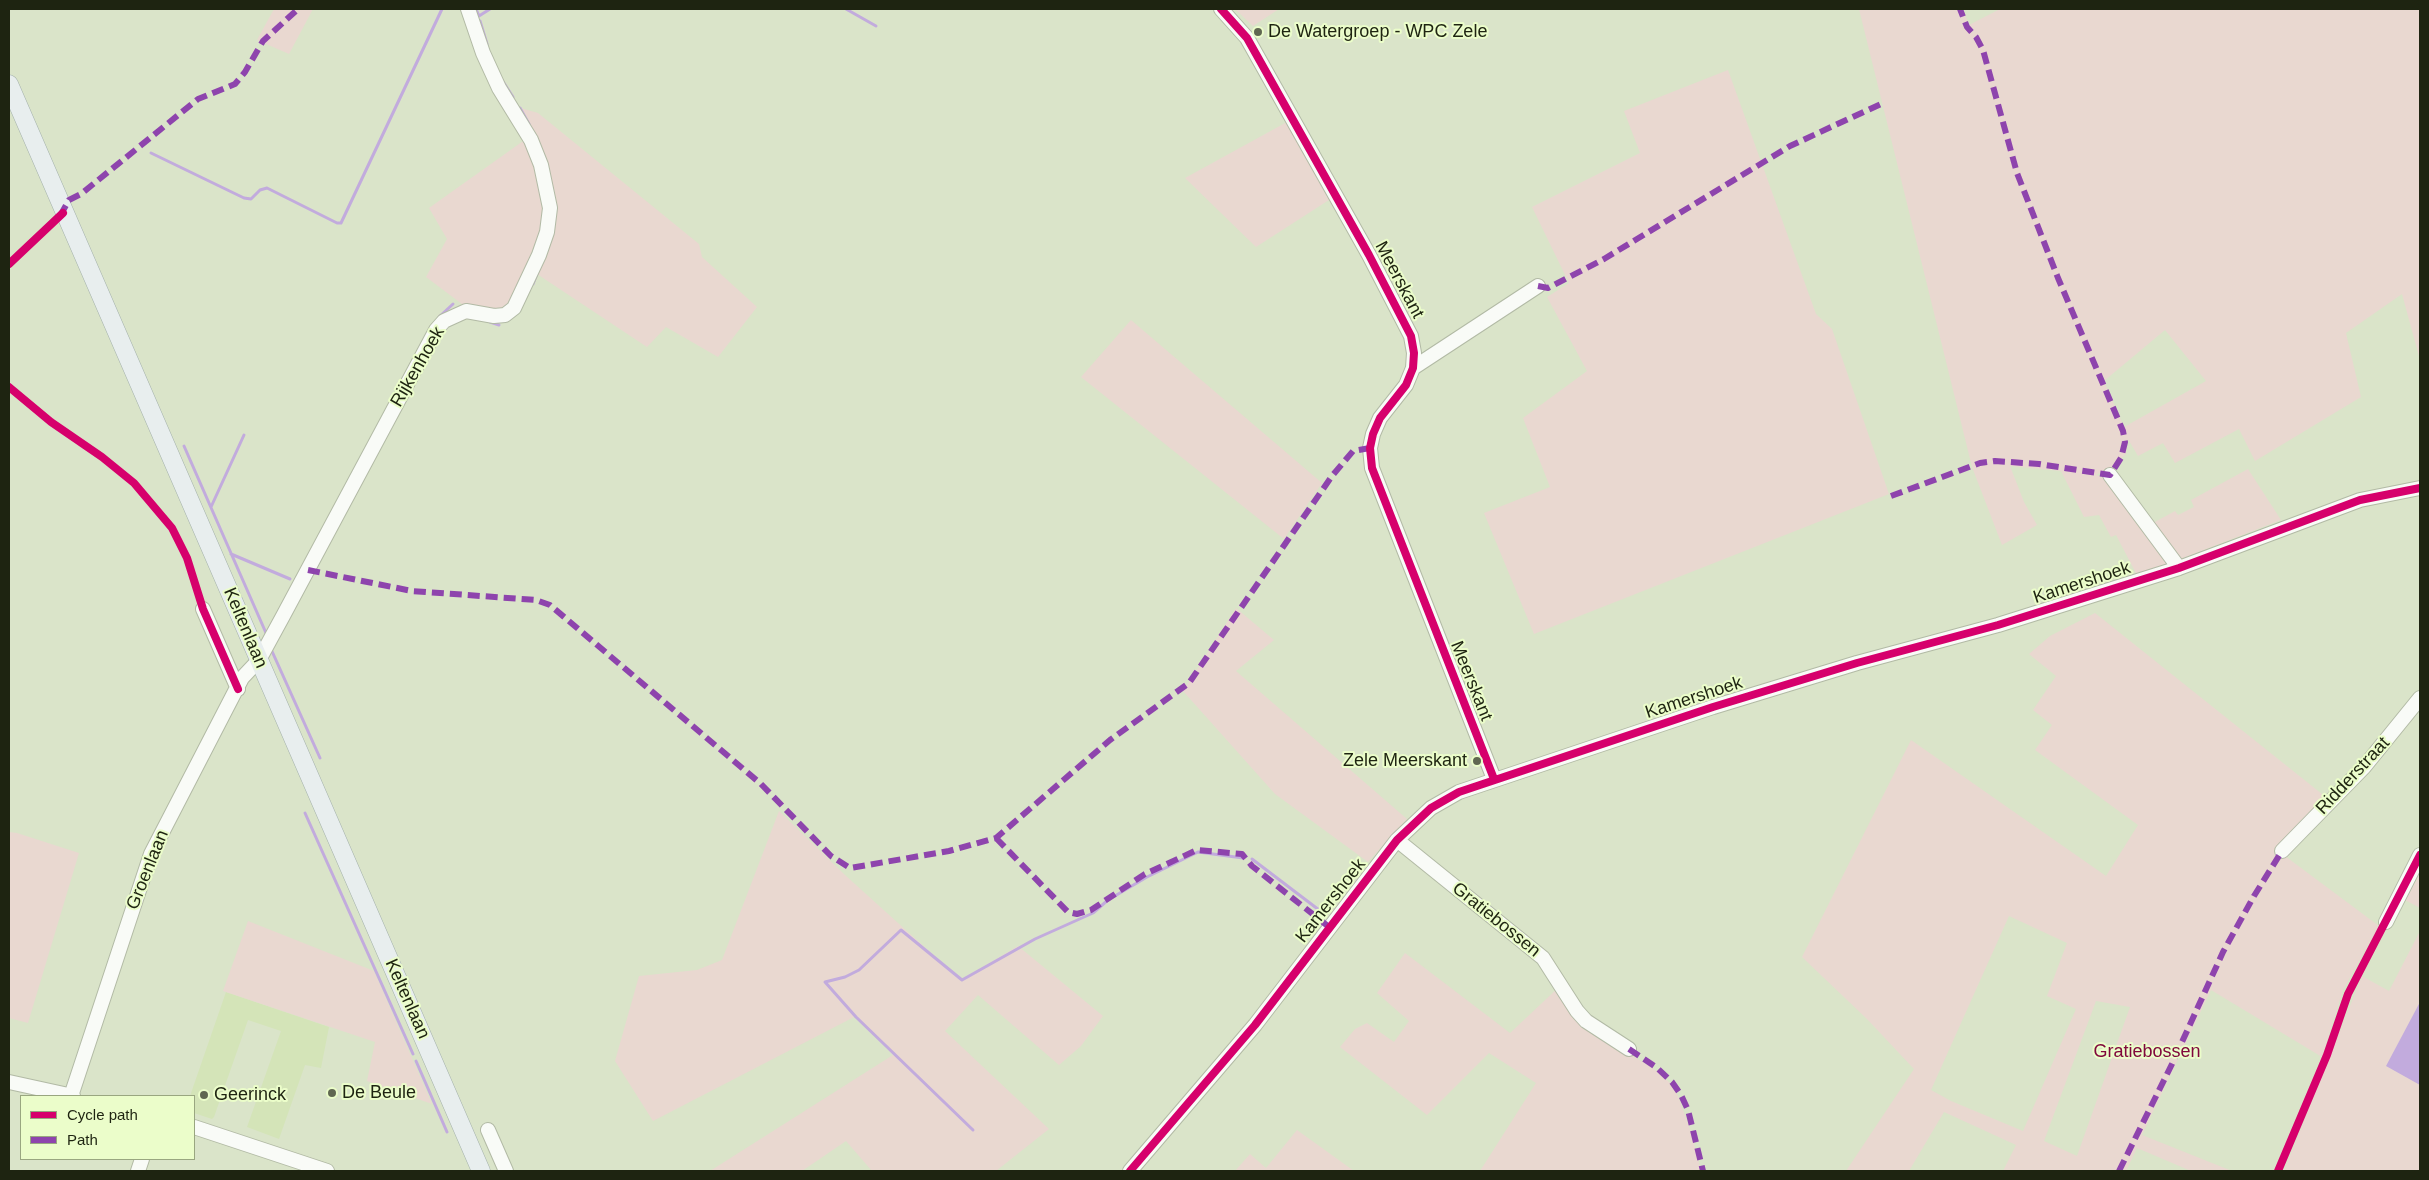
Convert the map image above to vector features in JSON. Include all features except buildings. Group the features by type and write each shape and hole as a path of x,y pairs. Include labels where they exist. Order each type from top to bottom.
{"main road":[{"name":"Keltenlaan","path":"9,84 480,1170"}],"street":[{"name":"Rijkenhoek","path":"259,660 436,330 444,321 466,311 494,316 505,315 514,308 539,256 547,232 550,208 541,165 531,140 499,88 483,53 468,9"},
{"name":"Meerskant","path":"1221,9 1247,38 1373,263 1411,336 1414,353 1413,368 1406,385 1380,418 1373,434 1370,448 1372,468 1494,779"},
{"path":"1413,368 1538,286"},
{"path":"2110,474 2179,568"},
{"name":"Kamershoek","path":"1130,1171 1255,1025 1397,840 1431,808 1459,792 1722,704 1857,663 2015,620 2179,568 2360,500 2420,488"},
{"path":"203,609 238,689"},
{"name":"Groenlaan","path":"72,1095 151,854 242,678 259,660"},
{"name":"Ridderstraat","path":"2282,851 2364,767 2420,698"},
{"name":"Gratiebossen","path":"1397,840 1543,958 1577,1011 1586,1021 1629,1048"},
{"path":"2386,922 2420,855"},
{"path":"9,1082 68,1095"},
{"path":"195,1127 327,1171"},
{"path":"480,1170 504,1165 488,1130"}],"shaded area":[{"path":"226,992 329,1027 321,1068 305,1065 279,1139 247,1127 281,1031 248,1020 212,1119 195,1113 195,1095 190,1095"},
{"path":"2420,1002 2420,1085 2386,1066"}],"green space":[{"path":"274,9 313,9 289,54 257,40"},
{"path":"1235,9 1279,9 1253,26"},
{"path":"1859,9 1963,9 1969,25 2000,9 2420,9 2420,360 2402,294 2346,333 2361,397 2255,461 2239,429 2175,463 2163,443 2138,456 2128,439 2126,454 2113,466 2096,475 2110,480 2172,564 2137,575 2116,535 2111,537 2099,515 2084,517 2061,471 2010,466 2024,502 2037,525 2002,545 1972,467","holes":["2165,330 2206,381 2124,427 2104,381"]},
{"path":"1728,70 1816,314 1832,329 1889,494 1534,634 1484,513 1550,487 1523,418 1587,371 1547,297 1569,283 1532,207 1640,153 1624,111"},
{"path":"517,107 538,113 699,244 702,257 757,307 718,357 666,327 647,347 537,274 551,243 556,218 555,197 548,163 531,128"},
{"path":"1287,122 1329,200 1256,247 1185,178"},
{"path":"526,139 535,158 545,209 541,234 517,293 507,308 488,311 462,304 426,277 447,239 429,208"},
{"path":"1131,320 1322,483 1284,539 1081,377"},
{"path":"2248,469 2281,520 2178,560 2153,523 2175,511 2178,515 2194,507 2191,500"},
{"path":"1236,608 1274,640 1236,671 1407,819 1368,862 1275,794 1183,691"},
{"path":"2095,613 2327,798 2285,856 2379,926 2343,990 2322,1057 2211,990 2142,1135 2232,1171 2191,1171 2137,1148 2126,1171 2003,1171 2016,1145 1944,1112 1909,1171 1846,1171 1914,1069 1867,1019 1802,957 1911,740 2106,876 2138,825 2035,750 2052,725 2033,710 2056,676 2029,654 2050,636","holes":["2009,916 2067,943 2047,996 2076,1009 2023,1131 1951,1101 1931,1090","2096,1001 2130,1007 2077,1156 2044,1141"]},
{"path":"779,811 845,875 961,980 1018,946 1103,1016 1081,1046 1059,1065 978,995 945,1031 1049,1129 996,1171 872,1171 846,1141 802,1171 710,1171 893,1055 856,1016 653,1121 615,1061 639,976 697,970 722,960"},
{"path":"9,832 79,853 28,1023 9,1018"},
{"path":"2420,874 2420,908 2405,900"},
{"path":"248,921 374,971 432,1104 367,1081 375,1042 223,991"},
{"path":"2420,931 2420,1171 2284,1171 2362,976 2389,991"},
{"path":"1405,953 1510,1033 1559,987 1631,1055 1654,1069 1669,1082 1678,1096 1691,1132 1701,1171 1480,1171 1536,1083 1489,1053 1427,1115 1340,1047 1355,1029 1367,1023 1394,1042 1409,1021 1377,993"},
{"path":"1297,1130 1354,1171 1235,1171 1250,1154 1266,1168"}],"waterway":[{"path":"151,153 244,198 251,199 260,190 267,188 337,223 341,223 442,9"},
{"path":"476,9 479,16 490,9"},
{"path":"846,9 876,26"},
{"path":"480,21 487,44"},
{"path":"502,80 513,97"},
{"path":"520,108 529,124"},
{"path":"533,284 538,271"},
{"path":"439,317 453,304"},
{"path":"490,322 499,325"},
{"path":"211,507 244,435"},
{"path":"184,446 266,633"},
{"path":"231,554 290,579"},
{"path":"271,649 320,758"},
{"path":"305,813 413,1054"},
{"path":"973,1130 856,1017 825,982 845,977 859,970 901,930 962,980 1035,939 1093,913 1108,900 1147,877 1198,852 1243,858"},
{"path":"1252,859 1323,913"},
{"path":"416,1061 447,1132"}],"marked path":[{"path":"60,216 69,200 81,194 198,99 235,84 245,72 263,41 298,9"},
{"path":"1891,496 1980,463 1995,461 2039,464 2110,475 2121,458 2125,442 2123,431 2058,278 2017,173 1983,50 1976,37 1967,27 1960,9"},
{"path":"1538,286 1548,288 1604,259 1790,146 1883,103"},
{"path":"308,570 412,591 536,600 550,605 761,784 831,856 850,868 949,851 996,838 1110,740 1189,683 1332,476 1353,451 1370,448"},
{"path":"996,838 1068,912 1077,914 1091,910 1145,874 1197,850 1242,854 1252,866 1329,927"},
{"path":"2119,1171 2172,1064 2223,952 2282,851"},
{"path":"1629,1049 1656,1067 1672,1082 1681,1095 1688,1110 1703,1171"}],"cycle path":[{"path":"1221,9 1247,38 1369,255 1411,336 1414,353 1413,368 1406,385 1380,418 1373,434 1370,448 1372,468 1494,779"},
{"path":"9,264 63,213"},
{"path":"9,387 51,422 102,457 134,483 172,528 187,558 203,609 238,689"},
{"path":"1130,1171 1255,1025 1397,840 1431,808 1459,792 1713,707 1857,663 1998,625 2179,568 2360,500 2420,488"},
{"path":"2278,1171 2327,1055 2348,994 2420,855"}],"place":[{"name":"De Watergroep - WPC Zele","path":"1258,32"},
{"name":"Zele Meerskant","path":"1477,761"},
{"name":"De Beule","path":"332,1093"},
{"name":"Geerinck","path":"204,1095"}]}
